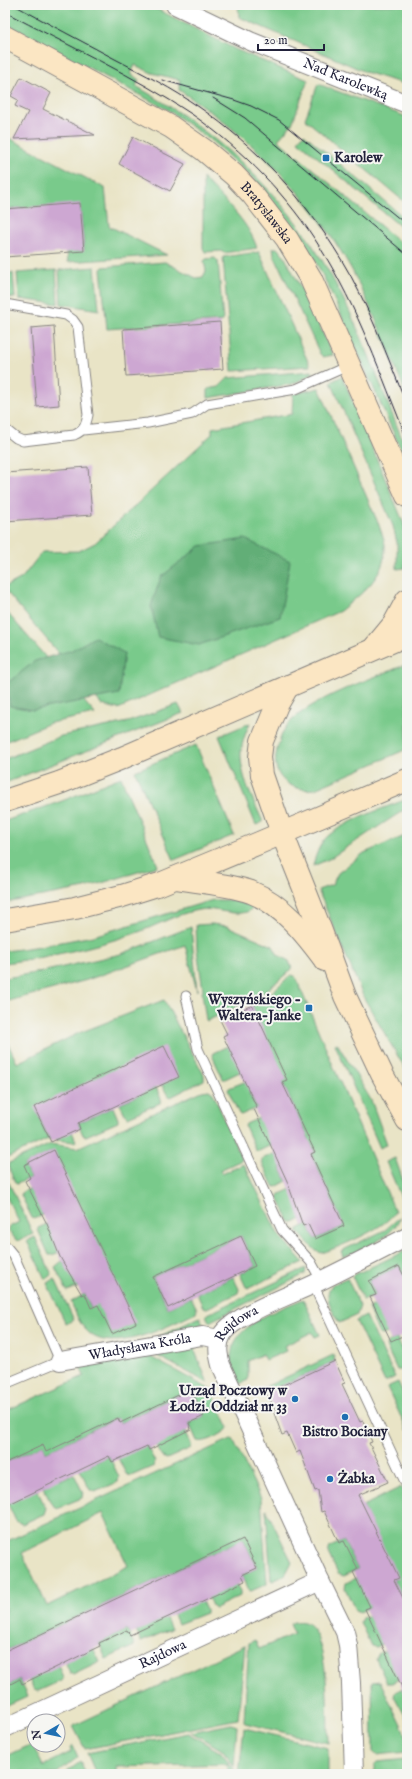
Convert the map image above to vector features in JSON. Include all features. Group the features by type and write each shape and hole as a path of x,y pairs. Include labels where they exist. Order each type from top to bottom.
{"street":[{"name":"Nad Karolewką","path":"175,5 250,41 407,104"},
{"name":"Bratysławska","path":"5,37 171,127 201,148 234,175 270,215 302,263 350,365 407,496"},
{"path":"372,650 394,624 407,600"},
{"path":"5,801 59,783 115,760 407,635"},
{"path":"288,686 267,725 262,741 260,757 268,795 321,931 336,975 382,1074 407,1120"},
{"path":"5,920 75,908 122,896 175,878 407,780"},
{"path":"175,878 236,888 251,892 268,901 296,924 336,975"},
{"name":"Rajdowa","path":"354,1774 351,1683 348,1645 345,1632 221,1365 218,1350 220,1339 224,1332 237,1320 407,1238"},
{"name":"Władysława Króla","path":"60,1361 202,1336 220,1339"},
{"name":"Rajdowa","path":"5,1728 320,1581"}],"lane":[{"path":"5,304 66,315 73,320 78,327 88,415 83,430"},
{"path":"5,429 16,438 23,441 74,435 83,430 148,423 192,414 207,404 296,389 350,365"},
{"path":"186,996 198,1049 282,1230 311,1262 317,1282 407,1486"},
{"path":"5,1245 14,1256 60,1361 5,1384"}],"green space":[{"path":"5,5 149,5 237,50 308,80 292,124 278,140 407,248 407,396 388,348 352,270 318,217 298,193 277,170 230,127 179,90 180,80 152,73 135,65 131,74 139,80 136,86 168,105 198,126 226,149 278,200 301,229 322,259 349,311 407,451 407,463 330,290 314,258 298,233 261,186 212,141 168,110 5,23"},
{"path":"238,5 407,5 407,85 368,73 239,17"},
{"path":"318,84 407,117 407,204 305,119"},
{"path":"304,134 407,220 407,232 298,141"},
{"path":"5,136 105,188 109,226 167,255 68,262 67,252 84,250 80,204 5,209"},
{"path":"203,178 227,202 248,228 257,248 224,253 221,251 205,252 203,248"},
{"path":"273,248 277,248 283,254 306,297 333,355 323,357 320,354 274,255"},
{"path":"259,252 310,366 232,371 223,257"},
{"path":"215,258 218,261 223,321 107,329 101,269 103,267 165,262 196,278 203,277 206,271 204,261 206,259"},
{"path":"95,267 99,310 61,304 59,270"},
{"path":"56,270 58,304 19,299 17,273"},
{"path":"5,273 13,273 15,298 5,297"},
{"path":"312,371 313,374 292,384 208,398 208,389 219,387 228,378"},
{"path":"342,376 404,524 407,542 405,568 397,569 397,543 393,526 331,382"},
{"path":"319,388 384,539 384,557 377,576 364,591 340,611 118,709 102,705 5,590 5,587 22,578 42,552 79,551 95,543 212,434 212,428 292,414 293,394"},
{"path":"245,539 290,561 280,617 199,645 158,637 151,606 161,577 200,546"},
{"path":"5,610 95,714 50,723 5,742"},
{"path":"95,637 124,653 119,694 33,710 10,706 6,684 35,661 72,650"},
{"path":"407,664 407,749 315,789 300,789 283,780 278,773 276,754 283,731 296,717 309,707 325,698"},
{"path":"178,704 183,713 5,783 5,759 61,736 128,722"},
{"path":"250,723 242,745 241,761 245,780 263,822 256,825 219,736"},
{"path":"196,745 234,835 174,860 135,771"},
{"path":"121,777 158,866 85,888 5,903 5,821 62,801"},
{"path":"407,799 407,808 329,859 313,866 320,846 331,834 362,816"},
{"path":"407,835 407,1072 364,998 318,890 332,885 338,873 364,853"},
{"path":"213,900 232,900 253,907 249,911 243,913 205,909 198,910 102,944 54,955 5,963 5,951 93,936"},
{"path":"212,924 227,926 273,946 278,955 289,961 292,969 261,995 207,1021 197,950 196,925"},
{"path":"191,927 197,991 185,945 87,980 5,1002 5,978 41,972 121,954"},
{"path":"291,975 295,976 395,1211 391,1217 374,1230 322,1253 316,1251 298,1232 298,1229 308,1224 315,1239 344,1226 311,1154 315,1152 282,1082 252,1005 263,1000"},
{"path":"164,1000 204,1075 204,1080 171,1097 168,1096 162,1085 35,1107 48,1137 70,1127 76,1141 48,1139 5,1159 5,1037 17,1063 79,1033"},
{"path":"337,1043 371,1100 387,1144 380,1148 335,1044"},
{"path":"232,1044 244,1070 223,1079 212,1055 213,1053"},
{"path":"249,1080 254,1091 249,1093 257,1108 241,1115 239,1114 228,1090 229,1088"},
{"path":"156,1087 161,1099 160,1103 128,1117 126,1116 120,1104"},
{"path":"209,1090 213,1093 242,1160 220,1170 222,1174 244,1164 278,1234 303,1262 249,1288 246,1287 240,1274 255,1266 241,1236 153,1277 168,1308 191,1297 197,1309 196,1313 171,1325 141,1336 125,1340 110,1341 98,1338 87,1331 82,1325 71,1302 85,1294 91,1308 53,1151 24,1165 30,1178 17,1184 15,1183 8,1166 9,1163 51,1144 77,1148 202,1091"},
{"path":"113,1107 118,1122 86,1136 83,1135 78,1123"},
{"path":"261,1117 273,1144 256,1151 245,1126 246,1124"},
{"path":"278,1152 284,1164 280,1167 287,1181 276,1187 273,1186 262,1159"},
{"path":"395,1158 404,1183 404,1204 386,1162"},
{"path":"9,1183 33,1234 17,1241 8,1230 9,1227 19,1222 5,1194 5,1185"},
{"path":"34,1187 46,1213 34,1219 32,1218 21,1195 22,1192"},
{"path":"291,1189 305,1217 294,1223 289,1221 278,1198 280,1194"},
{"path":"400,1217 396,1225 384,1237 343,1257 341,1251 385,1230"},
{"path":"51,1222 64,1250 49,1255 38,1228"},
{"path":"35,1237 52,1275 45,1279 27,1241"},
{"path":"407,1250 407,1282 399,1266 369,1281 376,1295 363,1300 352,1276"},
{"path":"62,1261 81,1286 67,1291 55,1267"},
{"path":"306,1268 305,1274 209,1322 206,1315"},
{"path":"233,1277 239,1289 238,1293 207,1308 203,1307 197,1294"},
{"path":"347,1278 360,1306 357,1315 339,1323 330,1304 328,1293 333,1285"},
{"path":"55,1279 74,1320 66,1324 47,1283"},
{"path":"303,1299 320,1335 315,1337 312,1332 284,1346 286,1351 266,1360 263,1354 248,1361 248,1380 239,1384 232,1367 231,1353 236,1341 243,1331 266,1315"},
{"path":"379,1303 393,1330 383,1335 379,1334 369,1310 369,1308"},
{"path":"366,1316 395,1377 385,1382 356,1321"},
{"path":"200,1317 203,1324 191,1329 156,1338"},
{"path":"397,1338 403,1352 407,1351 407,1367 401,1370 397,1370 386,1346 388,1342"},
{"path":"196,1346 194,1349 208,1383 152,1353"},
{"path":"145,1354 211,1390 229,1428 218,1436 209,1440 200,1442 197,1441 189,1423 204,1416 191,1389 120,1423 117,1418 46,1452 43,1445 5,1463 5,1411 84,1376 80,1367"},
{"path":"333,1355 335,1361 266,1393 263,1388"},
{"path":"398,1382 407,1401 407,1430 387,1387"},
{"path":"184,1427 191,1444 191,1448 167,1459 162,1457 154,1441"},
{"path":"233,1439 261,1498 267,1584 251,1591 249,1590 242,1575 257,1568 243,1539 5,1651 5,1542","holes":["103,1513 128,1566 47,1606 22,1553"]},
{"path":"147,1446 155,1462 154,1466 131,1476 126,1474 116,1454"},
{"path":"109,1456 119,1477 118,1482 95,1492 90,1490 80,1470"},
{"path":"74,1474 83,1493 82,1498 57,1508 52,1505 41,1483 58,1475 60,1480"},
{"path":"35,1486 46,1508 44,1514 22,1524 16,1521 6,1500"},
{"path":"401,1487 407,1496 407,1606 394,1580 398,1578 363,1506"},
{"path":"266,1509 292,1562 285,1575 273,1581 271,1580"},
{"path":"344,1541 358,1569 344,1576 338,1574 328,1553 330,1547"},
{"path":"361,1575 371,1606 360,1612 355,1610 345,1588 346,1583"},
{"path":"234,1579 240,1592 240,1596 215,1608 212,1606 206,1592"},
{"path":"199,1595 206,1613 178,1624 171,1608"},
{"path":"163,1612 171,1629 141,1642 134,1626"},
{"path":"373,1613 387,1641 376,1647 371,1646 360,1622 362,1618"},
{"path":"294,1622 303,1622 311,1627 322,1651 326,1683 328,1743 245,1723 244,1721 249,1643 255,1640 259,1649 294,1634 290,1624"},
{"path":"127,1630 134,1646 106,1659 99,1643"},
{"path":"245,1645 238,1719 85,1749 73,1726"},
{"path":"92,1646 100,1662 73,1675 70,1673 64,1659"},
{"path":"390,1649 399,1679 392,1683 387,1683 376,1659 379,1653"},
{"path":"56,1661 63,1680 38,1691 34,1690 27,1675"},
{"path":"20,1679 27,1697 5,1707 5,1687"},
{"path":"380,1681 407,1738 407,1752 377,1755 373,1752 372,1682"},
{"path":"403,1688 407,1697 407,1719 394,1696 395,1692"},
{"path":"231,1724 237,1726 234,1766 222,1750 191,1732"},
{"path":"244,1728 328,1748 328,1774 239,1774"},
{"path":"188,1733 220,1752 234,1769 234,1774 228,1774 228,1764 116,1767 116,1774 96,1774 87,1753"},
{"path":"73,1746 78,1757 57,1774 5,1774 5,1757 26,1747 26,1753 36,1753 43,1766 71,1752 70,1748"},
{"path":"407,1759 407,1774 374,1774 374,1765 377,1762"},
{"path":"80,1762 86,1774 64,1774"}],"building":[{"path":"21,77 51,93 43,109 95,135 14,139 28,112 15,106 18,100 11,96"},
{"path":"133,137 185,164 170,191 119,164"},
{"path":"80,203 84,251 5,257 5,209"},
{"path":"220,322 223,369 126,376 123,329"},
{"path":"54,326 59,405 37,407 31,328"},
{"path":"88,467 92,515 5,521 5,473"},
{"path":"252,1005 287,1080 282,1082 315,1152 311,1154 344,1226 315,1239 308,1224 303,1226 287,1181 254,1109 257,1108 223,1036 227,1034 220,1020"},
{"path":"164,1046 179,1077 78,1123 80,1129 51,1142 34,1107"},
{"path":"54,1150 136,1323 112,1334 98,1305 91,1308 85,1294 82,1295 60,1257 47,1224 25,1181 30,1178 24,1165"},
{"path":"241,1236 255,1266 168,1308 153,1277"},
{"path":"399,1266 407,1282 407,1334 391,1341 370,1297 376,1295 369,1281"},
{"path":"335,1361 345,1383 342,1384 360,1422 363,1421 372,1442 369,1443 388,1482 358,1495 399,1578 394,1580 407,1606 407,1698 365,1609 370,1607 353,1572 358,1569 344,1541 339,1543 324,1511 321,1512 318,1490 315,1491 300,1451 296,1453 287,1433 282,1435 274,1413 277,1412 266,1393"},
{"path":"191,1389 204,1416 189,1423 191,1429 149,1450 147,1446 112,1462 109,1456 5,1506 5,1463 43,1445 46,1452 118,1418 120,1423"},
{"path":"243,1539 257,1568 242,1575 245,1581 130,1635 127,1630 99,1643 100,1646 22,1684 20,1679 5,1687 5,1651"}],"tram line":[{"path":"14,5 189,100 241,139 260,157 296,195 327,237 341,259 351,276 377,331 407,405"},
{"path":"5,12 124,74 171,101 193,115 230,143 264,176 295,211 334,271 358,318 407,439"},
{"path":"162,80 234,100 251,106 279,120 407,225"},
{"path":"213,98 245,118 407,255"}],"place":[{"name":"Karolew","path":"326,158"},
{"name":"Wyszyńskiego - Waltera-Janke","path":"309,1008"},
{"name":"Urząd Pocztowy w Łodzi. Oddział nr 33","path":"295,1399"},
{"name":"Bistro Bociany","path":"345,1417"},
{"name":"Żabka","path":"330,1479"}]}
